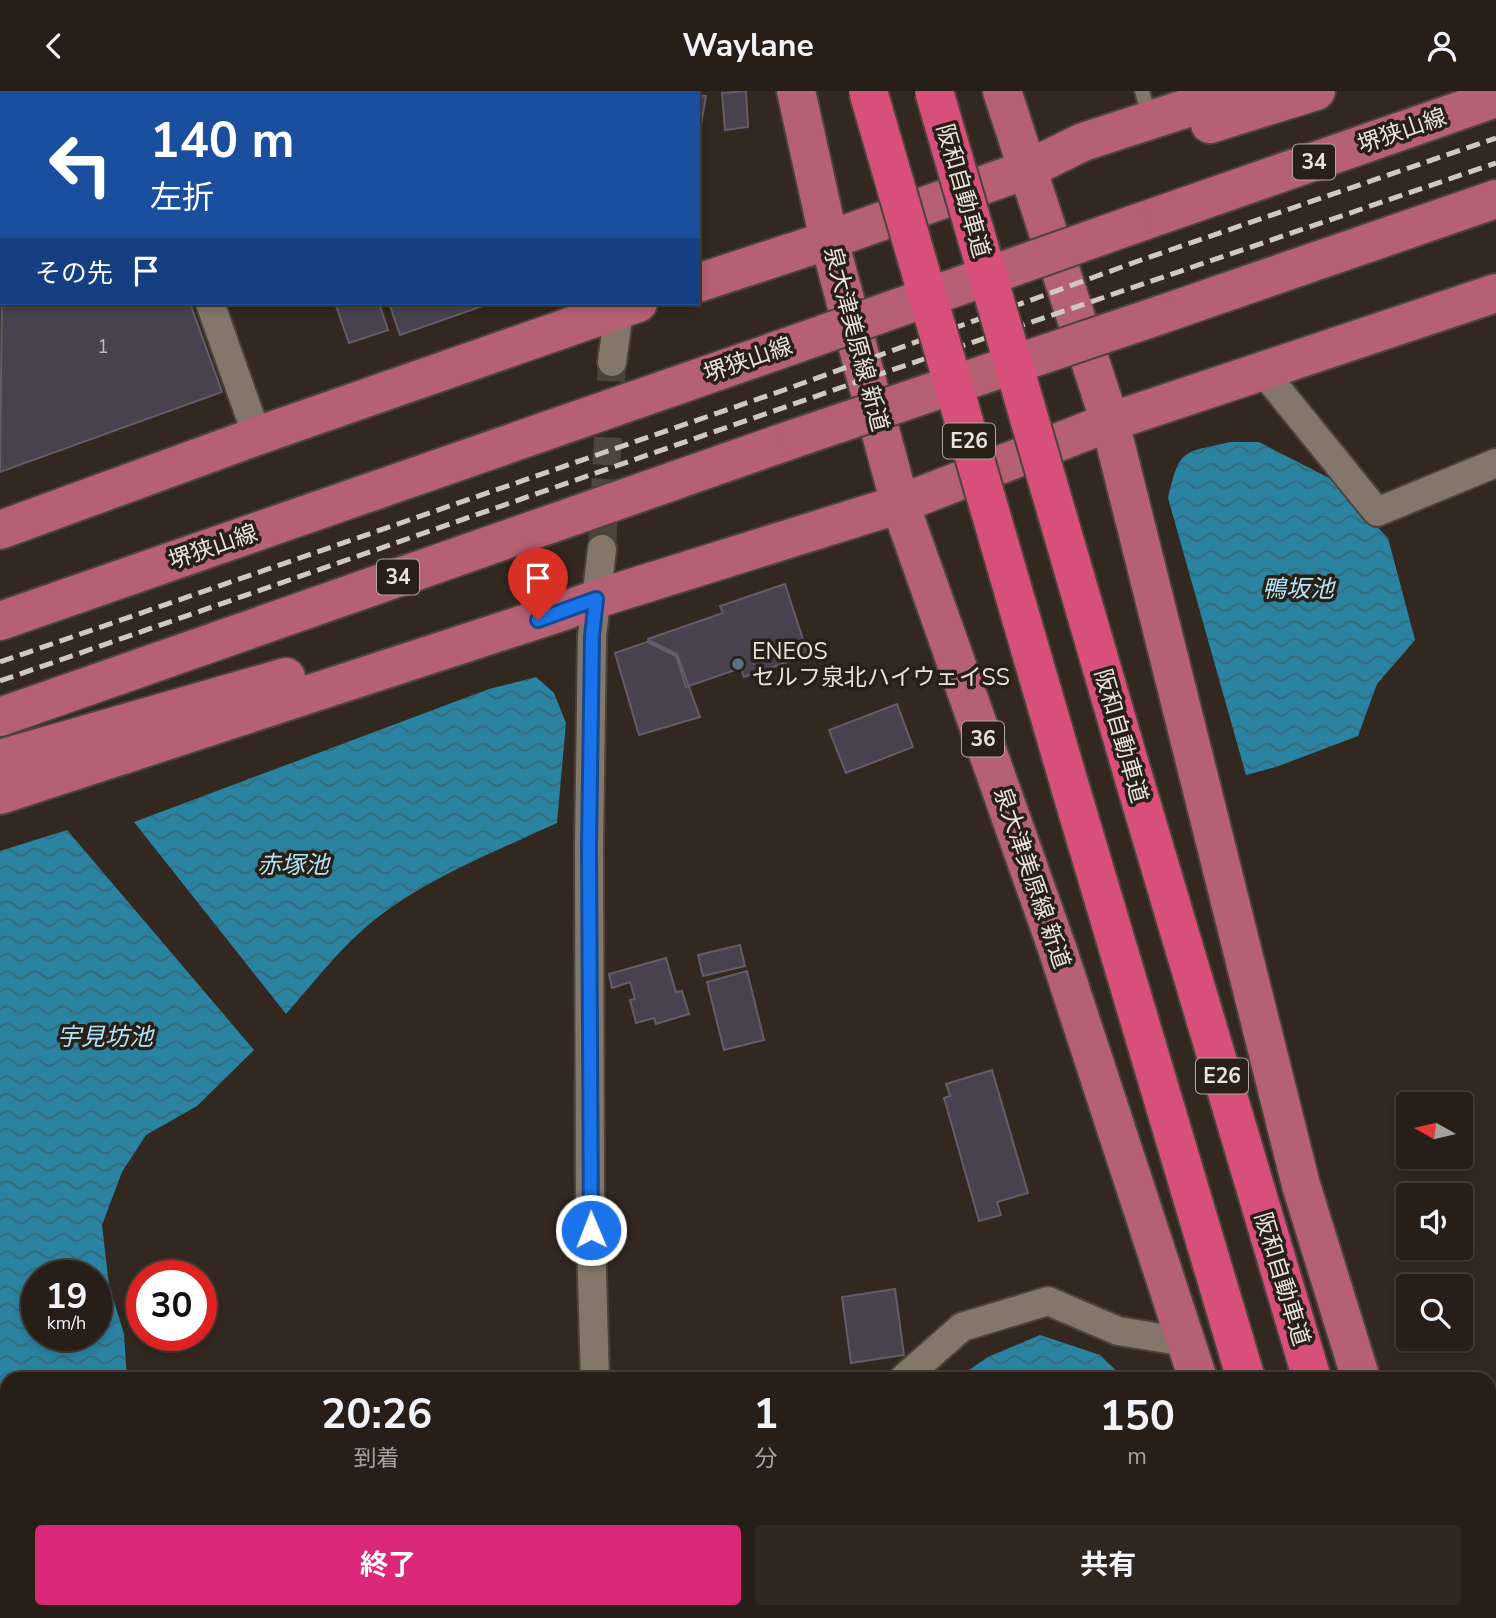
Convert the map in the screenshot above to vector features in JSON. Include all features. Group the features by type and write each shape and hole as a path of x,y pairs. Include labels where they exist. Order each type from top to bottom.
{"highway":[{"name":"E26","path":"868,91 1244,1372"},
{"name":"阪和自動車道","path":"934,91 1310,1372"}],"main road":[{"name":"泉大津美原線 新道","path":"796,91 829,240 900,504 1057,948 1197,1372"},
{"path":"1002,91 1110,422 1301,1185 1359,1372"},
{"path":"700,282 829,240 1028,169 1100,136 1146,105 1240,91"},
{"path":"1100,136 1200,127 1317,91"},
{"name":"堺狭山線","path":"0,621 1496,98"},
{"name":"34","path":"0,717 796,438 1496,199"},
{"path":"1408,322 1468,283 1496,272"},
{"path":"0,759 250,686 596,599 900,504 1110,422 1496,293"},
{"path":"0,530 626,305"},
{"path":"0,795 596,599"}],"street":[{"path":"211,305 257,436"},
{"path":"612,362 626,305"},
{"path":"1262,370 1377,512 1496,463"},
{"path":"595,1372 590,1205 589,846 592,636 602,549"},
{"path":"911,1372 962,1327 1048,1301 1118,1331 1186,1342"}],"water":[{"name":"鴨坂池","path":"1230,442 1259,442 1329,478 1388,538 1415,640 1377,684 1358,736 1276,767 1246,775 1168,498 1176,470 1186,455 1202,448"},
{"name":"赤塚池","path":"536,677 554,693 566,723 557,823 465,865 398,902 353,939 286,1014 134,822 489,689"},
{"name":"宇見坊池","path":"67,830 254,1050 197,1106 146,1135 122,1172 102,1225 106,1260 21,1260 21,1351 112,1351 112,1295 124,1334 127,1372 0,1372 0,851"},
{"path":"1040,1335 1100,1355 1118,1372 966,1372 988,1357"}],"building":[{"path":"746,91 748,127 725,130 722,93"},
{"path":"700,95 706,96 700,130"},
{"path":"2,305 191,305 222,392 0,472"},
{"path":"336,305 380,305 388,330 349,343"},
{"path":"390,305 485,305 400,335"},
{"path":"785,584 808,655 744,677 741,668 686,687 676,656 649,643 648,639 723,613 720,606"},
{"path":"650,641 677,654 700,717 639,735 615,653"},
{"path":"897,704 913,747 846,773 829,730"},
{"path":"740,945 745,966 703,976 698,955"},
{"path":"666,958 676,992 682,991 689,1014 656,1024 654,1018 636,1023 630,1000 635,999 630,982 612,988 609,974"},
{"path":"747,971 764,1040 724,1050 707,982"},
{"path":"992,1070 1028,1193 997,1202 1001,1215 979,1221 944,1098 950,1096 946,1084"},
{"path":"895,1289 904,1355 851,1363 842,1297"}],"tunnel":[{"path":"602,549 612,362"}],"railway":[{"path":"0,662 784,390 1141,260 1496,138"},
{"path":"0,681 851,384 1496,163"}],"place":[{"name":"ENEOS セルフ泉北ハイウェイSS","path":"738,664"}],"route":[{"path":"538,620 596,599 592,636 589,846 591,1230"}]}
